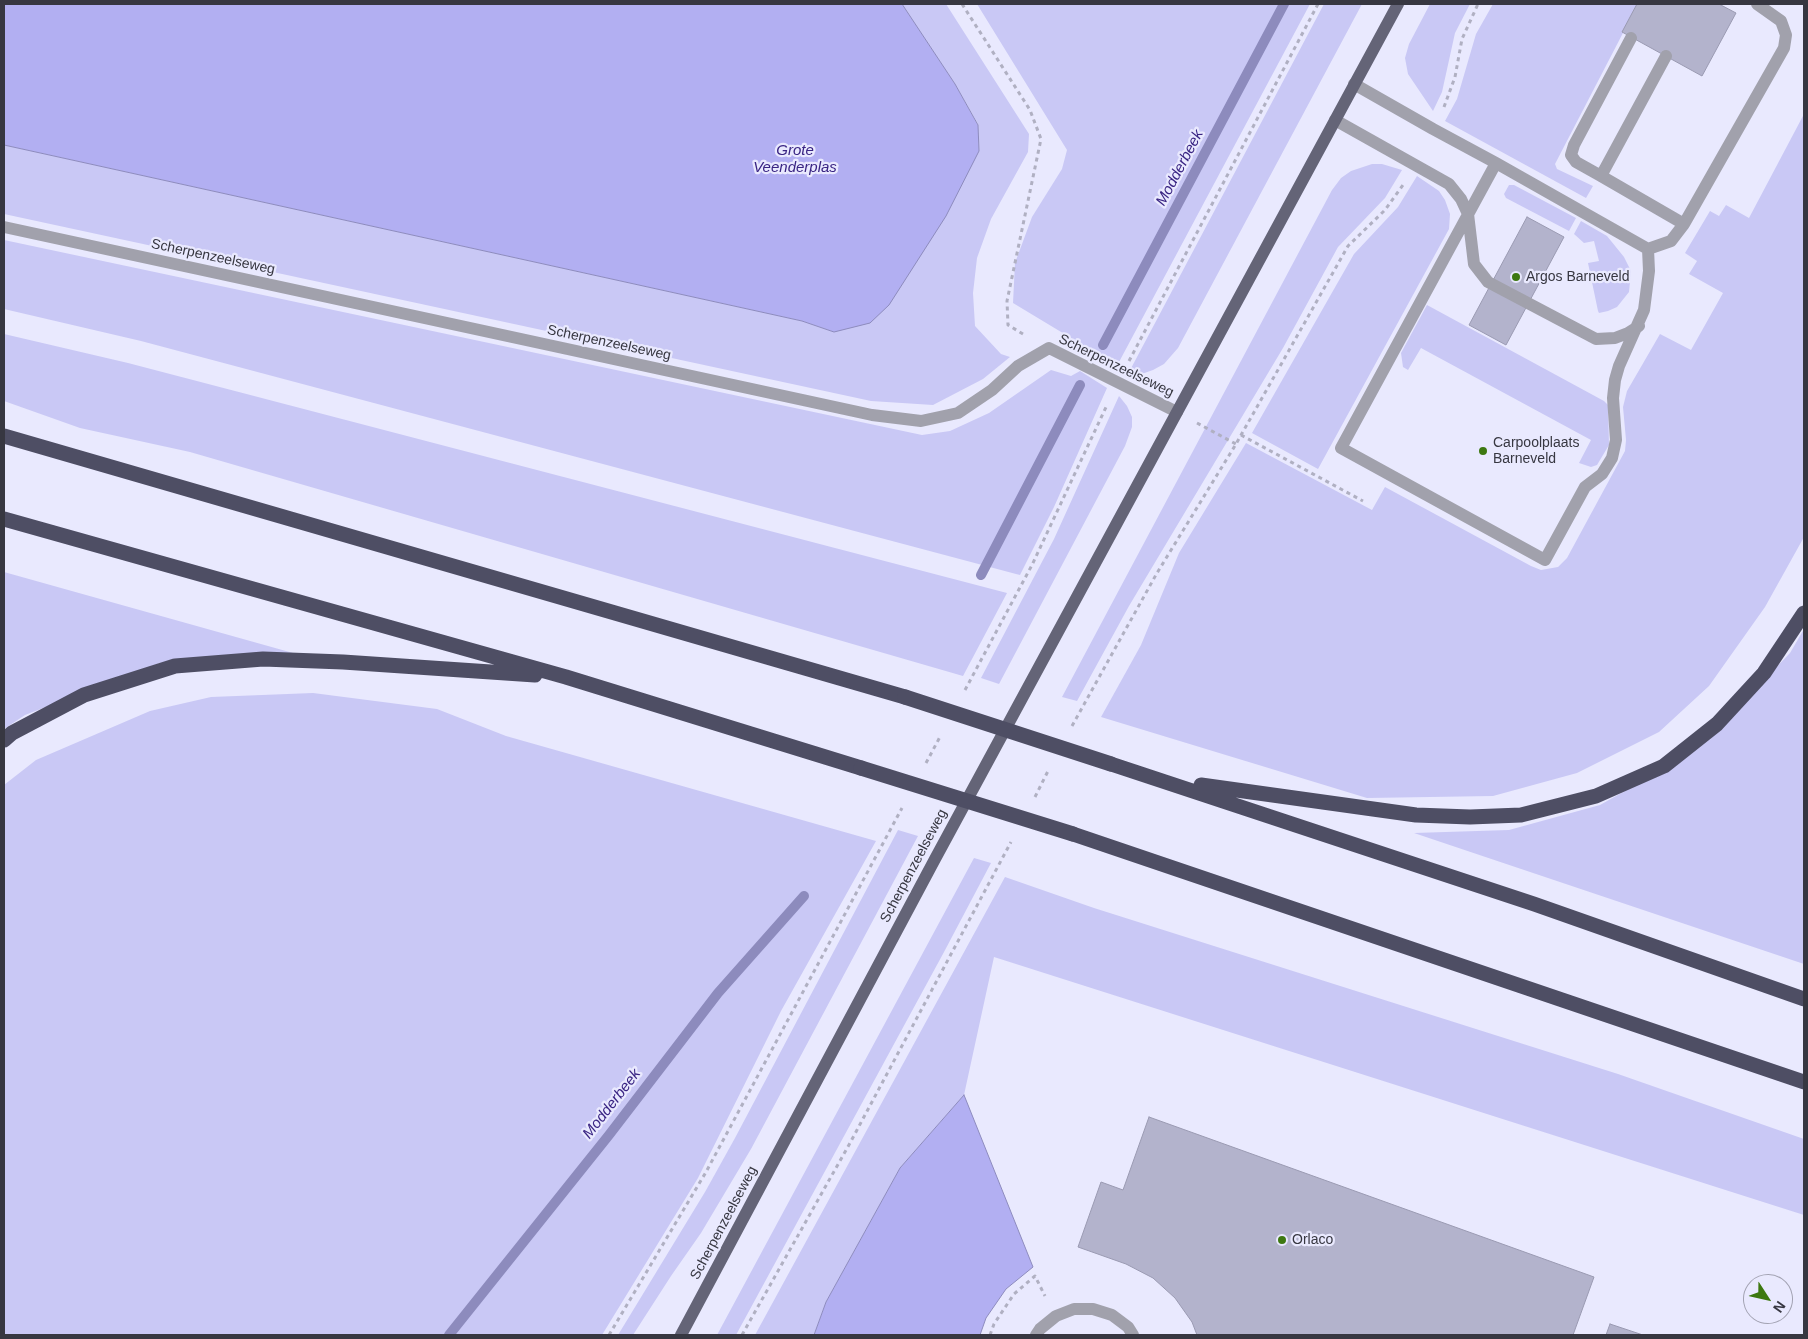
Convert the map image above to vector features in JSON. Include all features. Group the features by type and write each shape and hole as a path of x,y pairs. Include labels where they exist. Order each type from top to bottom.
{"highway":[{"path":"4,436 905,697 1164,780 1804,999"},
{"path":"4,519 566,677 1074,834 1804,1082"},
{"path":"1164,780 1416,815 1470,817 1521,814 1596,796 1664,766 1717,724 1764,673 1804,613"},
{"path":"4,740 84,695 175,666 263,659 343,662 566,677"}],"main road":[{"name":"Scherpenzeelseweg","path":"681,1335 948,834 1398,4"}],"street":[{"path":"1354,84 1648,249 1671,241 1684,224 1784,48 1786,35 1782,21 1757,4"},
{"path":"1631,38 1574,145 1571,155 1576,162 1684,224"},
{"path":"1601,176 1666,56"},
{"path":"1335,120 1450,184 1461,199 1468,214 1470,247 1474,264 1488,282 1585,335 1596,338 1615,338 1628,333 1638,326"},
{"path":"1496,163 1341,448 1545,560 1585,487 1596,480 1612,458 1616,440 1613,398 1615,380 1624,353 1638,326 1647,294 1648,249"},
{"name":"Scherpenzeelseweg","path":"4,227 853,411 920,421 958,413 992,390 1018,366 1049,348 1177,412"},
{"path":"1036,1335 1040,1329 1056,1316 1074,1310 1094,1310 1112,1315 1128,1327 1133,1335"}],"path":[{"path":"962,4 1030,110 1041,139 1007,301 1008,325 1049,348"},
{"path":"961,698 1032,565 1118,382 1318,4"},
{"path":"1433,129 1452,89 1462,38 1478,4"},
{"path":"1068,734 1158,572 1236,444 1348,246 1394,200 1415,163"},
{"path":"1177,412 1236,444"},
{"path":"1241,435 1363,501"},
{"path":"924,768 942,733"},
{"path":"1031,803 1049,769"},
{"path":"609,1335 706,1172 904,803"},
{"path":"742,1335 850,1143 1013,838"},
{"path":"990,1335 994,1324 1014,1294 1035,1276 1056,1316"}],"shaded area":[{"path":"902,4 946,4 1029,134 1028,152 991,219 977,258 973,293 975,326 1001,354 1010,357 983,379 933,405 871,401 4,214 4,145 802,321 834,332 979,151 978,124 955,84"},
{"path":"977,4 1310,4 1119,362 1115,363 1086,347 1013,303 1015,263 1032,217 1062,169 1067,150"},
{"path":"1324,4 1362,4 1178,348 1164,364 1133,377 1128,374"},
{"path":"1430,4 1470,4 1455,33 1442,92 1433,111 1408,74 1405,58 1409,44"},
{"path":"1493,4 1638,4 1555,164 1557,169 1593,186 1586,198 1445,121 1457,99 1476,34"},
{"path":"1804,114 1804,537 1765,607 1709,686 1659,732 1577,773 1493,796 1367,798 1101,717 1141,645 1179,553 1246,443 1372,510 1385,487 1531,566 1541,570 1558,567 1567,558 1625,451 1623,407 1627,391 1660,334 1691,350 1723,293 1689,274 1697,261 1685,253 1710,211 1719,216 1726,205 1749,218"},
{"path":"1372,164 1382,164 1402,170 1385,198 1338,247 1283,348 1129,606 1077,701 1062,697 1332,190 1341,178 1351,171"},
{"path":"1417,176 1439,191 1445,200 1450,214 1449,229 1318,469 1252,433 1354,254 1398,207"},
{"path":"1509,185 1514,185 1576,218 1569,231 1506,198 1504,194"},
{"path":"1581,221 1607,236 1624,257 1631,271 1629,292 1617,307 1608,311 1599,313 1598,311 1588,263 1599,261 1594,241 1584,243 1574,234"},
{"path":"4,240 922,435 950,431 989,413 1051,370 1071,376 1080,371 1107,388 1054,507 1020,575 141,341 4,309"},
{"path":"1427,305 1604,401 1608,405 1609,445 1597,465 1591,467 1579,463 1591,440 1421,348 1408,370 1403,367 1401,353"},
{"path":"4,334 128,363 1007,593 963,676 190,452 80,428 4,401"},
{"path":"1119,396 1127,406 1132,417 1132,427 1125,446 999,684 981,678 1054,539"},
{"path":"4,572 293,653 160,663 25,715 4,729"},
{"path":"1804,629 1804,964 1414,833 1509,830 1600,805 1680,760 1715,731 1790,653"},
{"path":"313,693 437,709 506,736 876,841 781,1011 698,1178 602,1335 4,1335 4,785 36,760 150,711 211,697"},
{"path":"898,830 918,836 751,1149 701,1233 633,1335 618,1335 705,1192 735,1138"},
{"path":"974,858 991,863 944,952 736,1335 717,1335"},
{"path":"1005,877 1094,908 1618,1074 1804,1139 1804,1215 994,957 964,1095 900,1168 826,1302 814,1335 755,1335"}],"water":[{"name":"Grote Veenderplas","path":"4,4 902,4 955,84 978,125 979,151 946,216 889,305 870,323 834,332 802,321 4,145"},
{"path":"964,1095 1033,1267 1006,1289 986,1318 980,1335 814,1335 826,1302 900,1168"}],"building":[{"path":"1637,4 1719,4 1736,13 1702,76 1622,32"},
{"path":"1527,217 1564,237 1506,345 1469,325"},
{"path":"1149,1117 1594,1277 1573,1335 1197,1335 1192,1322 1175,1298 1153,1278 1126,1264 1078,1247 1101,1182 1123,1190"},
{"path":"1610,1324 1643,1335 1606,1335"}],"waterway":[{"name":"Modderbeek","path":"1103,345 1284,4"},
{"name":"Modderbeek","path":"981,575 1080,385"},
{"name":"Modderbeek","path":"449,1335 609,1135 718,993 804,896"}],"place":[{"name":"Argos Barneveld","path":"1516,277"},
{"name":"Carpoolplaats Barneveld","path":"1483,451"},
{"name":"Orlaco","path":"1282,1240"}]}
